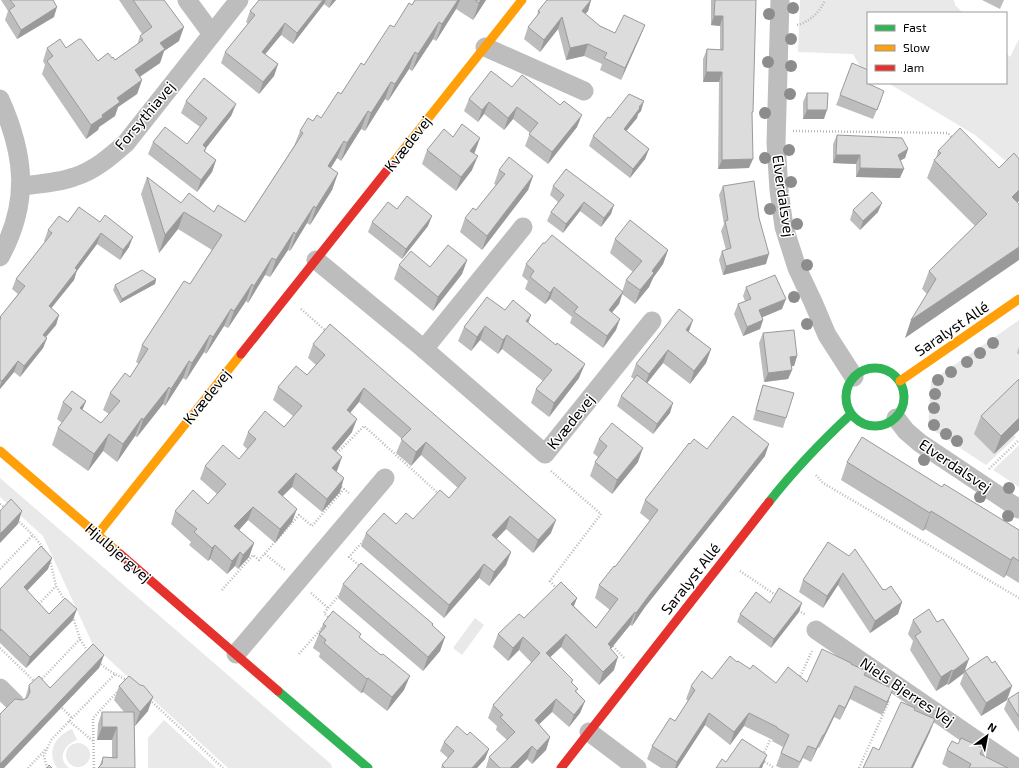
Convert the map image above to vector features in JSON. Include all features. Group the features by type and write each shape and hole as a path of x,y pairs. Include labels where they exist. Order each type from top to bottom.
{"street":[{"path":"187,0 212,34"},
{"name":"Forsythiavej","path":"21,186 74,178 107,160 126,143 239,0"},
{"name":"Kvædevej","path":"97,535 522,0"},
{"name":"Elverdalsvej","path":"780,0 776,143 779,190 784,226 797,268 827,335 854,377"},
{"path":"485,47 584,91"},
{"path":"0,99 16,141 21,169 21,186 18,211 12,231 0,257"},
{"path":"424,349 523,228"},
{"name":"Kvædevej","path":"316,260 424,349 545,454 652,321"},
{"name":"Saralyst Allé","path":"900,381 1019,299"},
{"path":"873,368 883,369 893,374 900,381 904,389 904,404 896,418 888,424 868,426 851,414 847,405 846,395 848,385 854,377 862,371 873,368"},
{"name":"Saralyst Allé","path":"560,768 788,479 819,444 851,414"},
{"name":"Elverdalsvej","path":"896,418 906,431 920,443 1019,509"},
{"name":"Hjulbjergvej","path":"0,451 368,768"},
{"path":"236,654 385,478"},
{"name":"Niels Bjerres Vej","path":"818,632 1017,768"},
{"path":"0,688 15,703"},
{"path":"589,732 636,768"}],"path":[{"path":"779,28 799,25 811,19 822,8 825,0"},
{"path":"793,131 948,133 954,139"},
{"path":"287,297 328,333"},
{"path":"331,459 364,426 439,493 436,497"},
{"path":"980,482 989,469 1019,440"},
{"path":"545,454 547,467 601,514 550,581 560,592"},
{"path":"804,461 823,483 1019,598"},
{"path":"222,590 253,554 259,560 299,515 312,526 344,489"},
{"path":"0,504 5,509"},
{"path":"289,515 295,520"},
{"path":"16,519 42,546 50,561 56,586 67,605"},
{"path":"0,569 33,535"},
{"path":"359,571 362,568 349,557 367,536"},
{"path":"724,560 783,600"},
{"path":"36,607 56,586"},
{"path":"299,654 331,619 324,613 342,591"},
{"path":"790,604 809,618 818,632 797,682"},
{"path":"70,611 74,618 80,639 93,656"},
{"path":"0,648 37,684 80,639"},
{"path":"606,640 637,671"},
{"path":"94,768 93,718 129,681 115,674 98,662"},
{"path":"47,768 44,756 51,740 115,674"},
{"path":"859,768 896,685"},
{"path":"148,699 223,768"},
{"path":"57,703 72,718"},
{"path":"69,721 93,741"},
{"path":"774,731 761,759 774,768"},
{"path":"28,768 49,745"}],"shaded area":[{"path":"800,0 954,0 955,5 962,12 867,12 867,71 861,68 853,54 798,52"},
{"path":"1019,39 1019,172 975,135 890,84 1007,84 1007,54 1010,57"},
{"path":"1019,320 1019,351 1017,353 1019,355 1019,390 1014,435 1016,437 986,465 928,427 931,381"},
{"path":"1019,445 1019,487 993,470"},
{"path":"0,478 331,764 332,768 228,768 93,645 43,536 0,497"},
{"path":"475,618 484,625 462,655 453,648"},
{"path":"164,720 216,768 148,768 148,738"},
{"path":"72,729 77,740 66,748 63,756 65,764 69,768 57,768 52,756 52,750 57,740"},
{"path":"78,743 87,746 90,755 87,764 78,767 69,764 66,755 69,746"}],"building":[{"path":"10,0 53,0 57,7 21,30 9,10 15,6"},
{"path":"133,0 164,0 184,27 160,43 165,49 135,70 142,80 117,98 120,102 91,125 47,61 53,56 47,48 60,39 66,48 81,39 98,61 108,53 115,60 143,40 140,36 152,27"},
{"path":"259,0 323,0 297,33 285,23 262,52 278,64 263,82 225,52 255,15 250,11"},
{"path":"415,0 458,0 442,24 439,22 418,54 415,52 395,84 391,82 371,113 368,111 347,143 344,141 328,166 338,173 316,208 314,206 296,234 294,232 276,260 272,258 254,286 252,284 234,311 231,309 213,337 210,335 192,363 189,361 171,389 169,387 143,420 142,418 123,444 109,434 94,454 58,428 72,409 63,402 72,391 86,401 80,408 101,423 120,401 110,393 125,373 130,377 148,349 142,345 184,281 190,284 222,235 184,212 165,235 147,177 181,203 189,193 214,212 218,205 245,222 303,133 300,131 308,118 313,121 317,115 321,118 338,92 341,94 361,63 364,65 390,25 394,27 409,3 412,5"},
{"path":"547,0 591,0 582,11 600,26 615,33 624,15 645,25 625,68 604,58 607,53 588,44 570,48 562,17 544,40 528,27"},
{"path":"715,0 756,0 752,112 753,159 722,160 722,72 706,72 707,49 723,50 723,16 714,16"},
{"path":"852,63 867,70 867,84 884,91 877,110 840,95"},
{"path":"491,71 512,87 522,75 560,105 564,101 582,115 552,152 529,134 538,123 517,107 508,118 489,102 482,110 469,99"},
{"path":"204,78 236,104 203,145 206,148 204,151 216,160 201,180 153,142 165,127 187,144 207,118 186,101"},
{"path":"807,93 828,93 827,110 807,110"},
{"path":"629,94 644,101 624,129 649,149 633,169 593,136"},
{"path":"462,124 480,138 470,151 478,156 461,177 427,150 444,129 453,137"},
{"path":"960,128 999,168 1014,153 1019,159 1019,190 1012,197 1019,204 1019,247 911,320 936,279 929,271 987,214 934,160 941,153 938,151"},
{"path":"837,135 902,138 908,149 898,155 904,169 860,168 860,155 836,155"},
{"path":"509,157 533,176 487,236 465,218 473,208 476,210 505,174 499,170"},
{"path":"566,169 614,205 604,218 584,202 566,224 551,212 564,195 553,186"},
{"path":"754,181 759,218 769,254 726,266 722,251 731,248 725,221 728,220 723,186"},
{"path":"872,192 882,203 863,221 853,210"},
{"path":"407,196 432,216 406,249 372,222 388,202 397,209"},
{"path":"79,207 100,222 105,215 133,237 123,250 101,233 75,268 77,270 49,306 59,315 43,335 47,338 24,366 18,361 2,381 0,380 0,317 25,286 16,279 52,233 48,230 59,216 68,222"},
{"path":"630,220 668,250 652,271 654,273 640,290 626,280 642,261 615,239"},
{"path":"552,235 623,292 609,310 620,319 607,336 574,312 578,307 554,287 550,293 530,277 534,271 526,264 543,243 545,243"},
{"path":"448,245 467,260 438,297 399,265 411,251 430,267"},
{"path":"142,270 156,279 122,299 115,285"},
{"path":"775,275 786,299 759,310 763,320 747,327 738,304 751,299 746,287"},
{"path":"487,297 505,310 513,300 531,315 526,321 556,345 557,343 585,364 554,403 536,389 552,370 507,335 503,340 485,326 477,337 464,327"},
{"path":"679,309 693,320 686,330 711,349 694,371 668,350 649,374 636,364"},
{"path":"330,324 556,520 538,540 510,516 492,535 511,552 494,572 484,564 449,605 366,533 384,513 396,524 406,513 413,519 440,490 449,498 466,478 426,442 416,452 401,439 411,429 364,388 347,410 357,419 332,448 342,457 332,468 344,478 327,499 296,473 278,492 297,509 280,529 253,507 234,526 254,543 243,555 240,552 232,561 215,545 212,548 194,532 197,529 175,511 193,490 208,504 226,484 205,466 223,445 239,459 256,439 248,432 265,411 284,427 302,406 278,387 296,366 307,375 325,355 313,344"},
{"path":"794,330 797,356 790,357 792,370 768,373 763,333"},
{"path":"637,375 673,403 657,424 621,396"},
{"path":"1019,379 1019,418 1001,436 981,416"},
{"path":"763,385 794,393 786,418 756,410"},
{"path":"733,416 769,444 636,613 635,612 608,644 618,657 603,672 566,634 546,653 573,680 571,682 578,689 575,691 585,701 574,715 556,699 535,720 550,737 537,751 532,746 510,768 500,768 489,757 515,732 500,717 503,715 493,705 540,653 523,637 513,648 498,634 519,614 524,618 561,582 577,598 571,604 596,628 618,599 599,585 614,566 615,567 658,510 645,500 689,443 690,444 694,439 707,449"},
{"path":"612,423 643,448 617,480 595,462 607,446 599,439"},
{"path":"862,437 942,487 944,484 1019,530 1019,561 1013,557 1011,560 931,511 930,513 847,462"},
{"path":"11,499 22,511 0,534 0,511"},
{"path":"828,542 849,556 855,549 883,590 891,586 902,602 875,621 843,573 827,596 803,580"},
{"path":"41,546 52,558 24,587 49,614 65,598 77,609 30,657 1,629 0,631 0,589"},
{"path":"361,563 433,624 432,625 445,637 428,657 343,584"},
{"path":"779,588 802,603 774,639 740,614 756,592 770,603"},
{"path":"929,609 937,622 943,619 969,659 953,671 952,670 941,677 915,636 921,632 913,620"},
{"path":"333,611 361,634 359,637 410,676 392,697 368,678 367,679 324,643 326,640 319,634 326,626 323,624"},
{"path":"93,644 104,655 0,764 0,714 15,699 22,700 27,698 30,692 29,685 39,676 50,688"},
{"path":"822,649 866,671 864,675 893,689 887,702 855,686 845,708 839,705 816,749 808,746 800,762 781,753 789,735 777,727 749,713 734,732 709,713 677,762 652,746 670,718 675,721 695,690 691,686 702,671 712,679 730,656 737,662 738,661 750,669 753,665 776,683 788,667 807,682"},
{"path":"987,656 992,663 995,661 1012,686 986,703 965,671"},
{"path":"129,676 140,685 144,686 153,697 140,712 119,686"},
{"path":"1019,692 1019,717 1008,699"},
{"path":"901,702 915,708 914,710 935,719 911,768 863,768 873,747 879,750"},
{"path":"102,712 134,712 135,768 98,768 102,764 103,757 117,758 117,727 102,727"},
{"path":"457,726 467,735 470,732 489,749 472,768 445,768 442,765 454,751 444,742"},
{"path":"961,738 983,748 980,754 1008,768 969,768 971,764 947,750 952,741 958,744"},
{"path":"742,739 767,755 759,768 716,768 722,759 726,762"}],"traffic: fast":[{"path":"869,368 881,368 896,376 904,391 904,397 904,403 896,418 881,426 869,426 854,418 846,403 846,391 854,376 869,368"},
{"path":"769,502 808,456 851,414"},
{"path":"278,691 368,768"}],"traffic: slow":[{"path":"392,164 522,0"},
{"path":"900,381 1019,299"},
{"path":"97,535 241,354"},
{"path":"0,451 120,554"}],"traffic: jam":[{"path":"241,354 392,164"},
{"path":"561,768 769,502"},
{"path":"120,554 278,691"}]}
